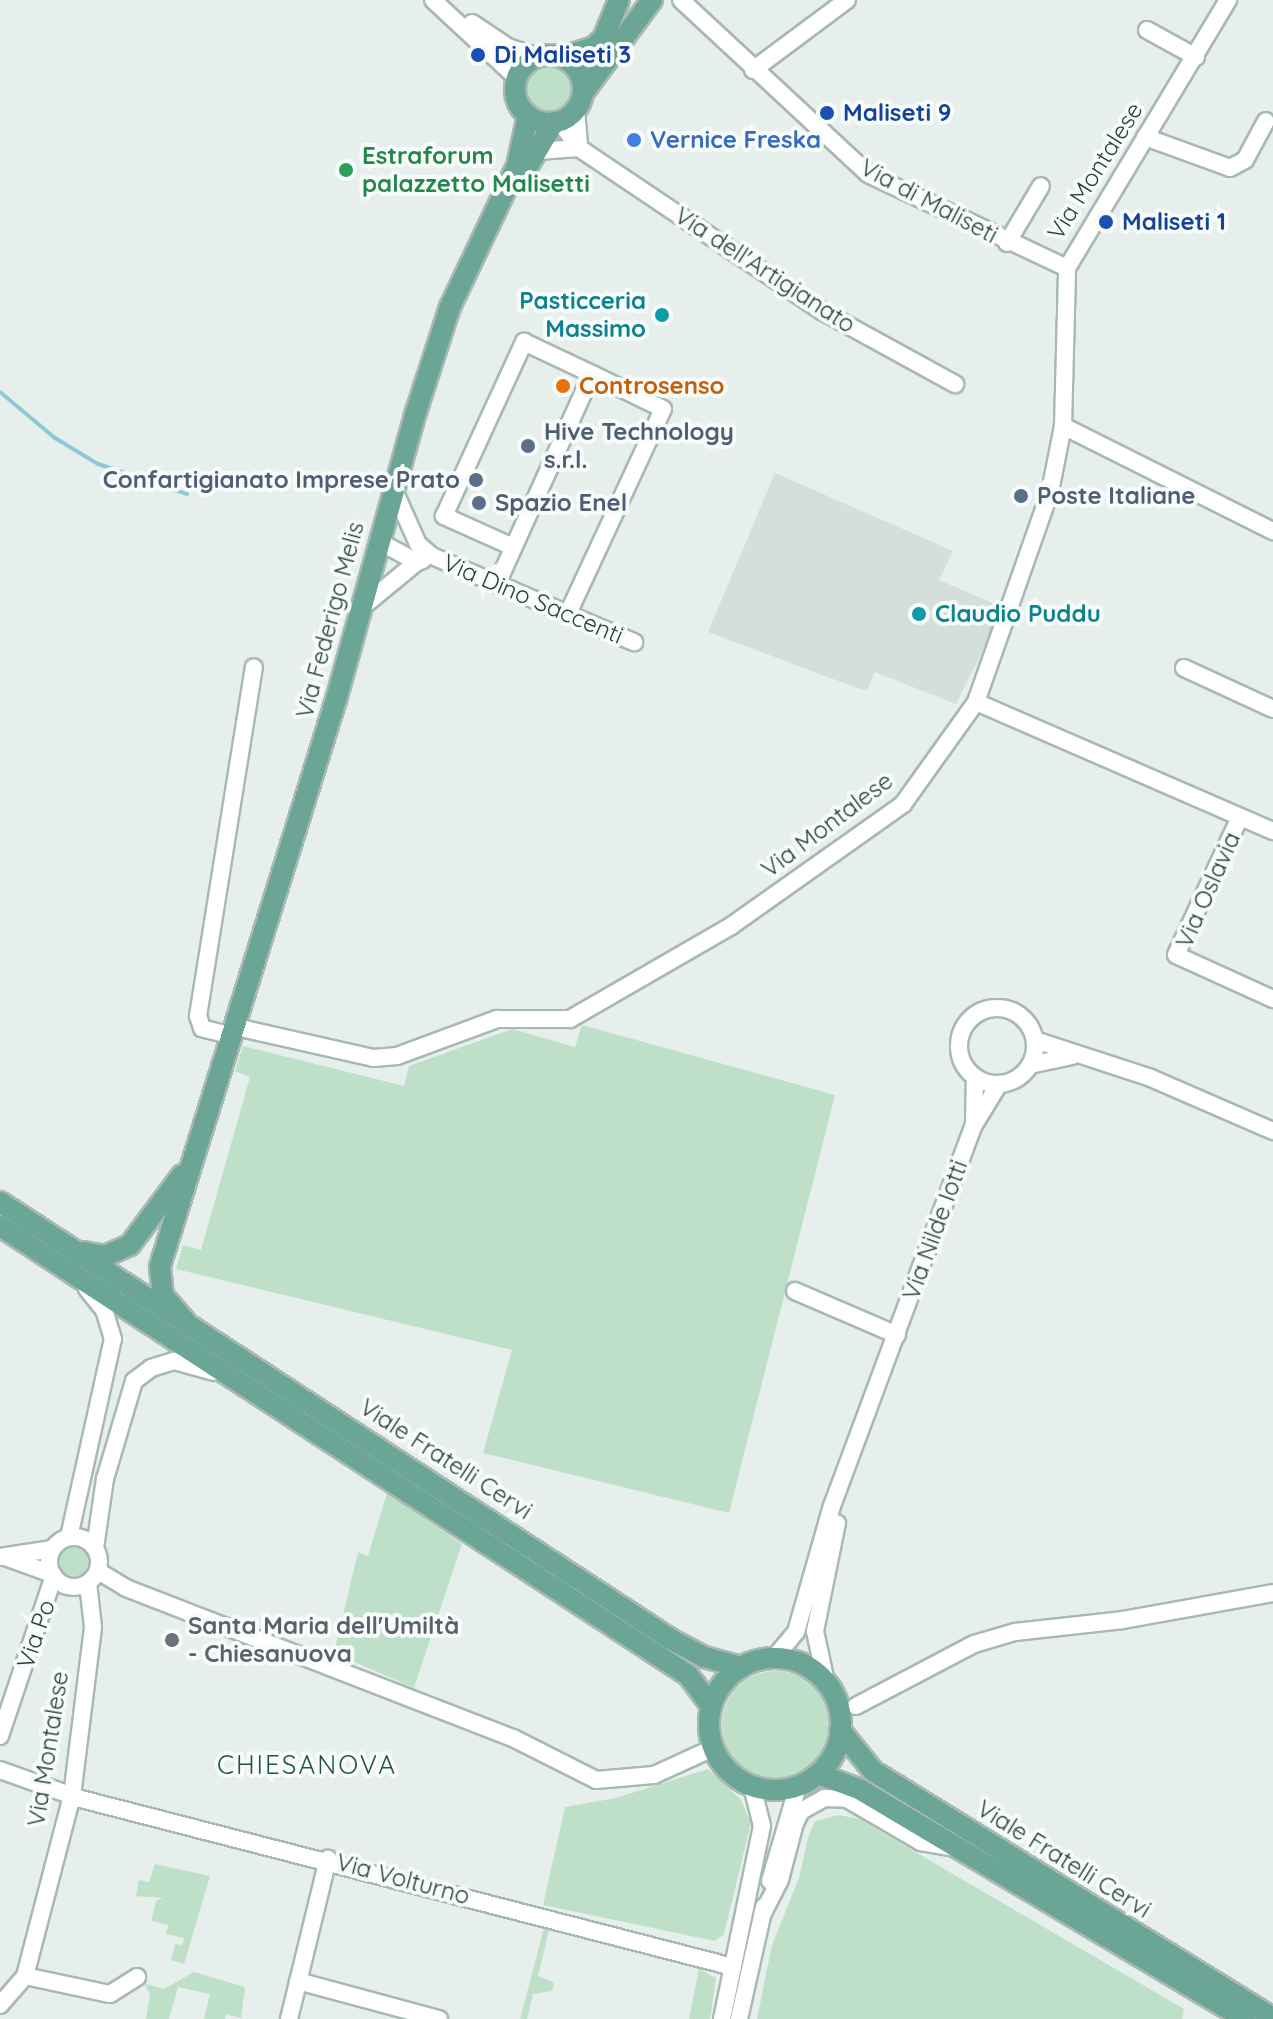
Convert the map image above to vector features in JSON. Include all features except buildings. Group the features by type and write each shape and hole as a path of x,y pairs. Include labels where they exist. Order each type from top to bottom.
{"main road":[{"path":"517,78 538,57 562,57 594,47 603,39 619,0"},
{"name":"Via Federigo Melis","path":"485,230 538,151 652,0"},
{"path":"528,115 568,111 578,71 562,57"},
{"name":"Via Federigo Melis","path":"234,1032 393,488 450,307 517,166 528,115 517,98 517,78"},
{"path":"186,1322 163,1296 159,1283 189,1166 234,1032"},
{"path":"68,1246 105,1256 130,1245 189,1166"},
{"name":"Viale Fratelli Cervi","path":"0,1202 672,1640 704,1657 741,1667"},
{"name":"Viale Fratelli Cervi","path":"0,1226 688,1675 711,1706"},
{"path":"826,1682 798,1662 775,1657 741,1667 722,1684 711,1706 713,1748 729,1771 752,1786 775,1790 798,1786 818,1774 833,1754 840,1730"},
{"name":"Viale Fratelli Cervi","path":"826,1682 836,1699 840,1730 873,1771 1273,2018"},
{"name":"Viale Fratelli Cervi","path":"818,1774 859,1789 1245,2019"}],"street":[{"name":"Via di Maliseti","path":"670,0 698,18"},
{"name":"Via di Maliseti","path":"681,0 868,174 1007,243 1067,268"},
{"path":"753,70 847,0"},
{"name":"Via Montalese","path":"254,667 198,1016 202,1028 374,1058 397,1056 497,1019 570,1019 731,926 877,825 925,780 976,702 1050,492 1063,426 1067,268 1228,0"},
{"path":"438,4 508,47 538,57"},
{"path":"438,4 517,78"},
{"path":"1147,30 1196,57"},
{"name":"Via dell'Artigianato","path":"568,111 579,148 822,311 955,384"},
{"path":"1145,137 1230,168 1245,160 1266,121"},
{"path":"538,151 579,148"},
{"path":"1007,243 1041,186"},
{"path":"513,547 444,516 524,342 663,409 568,614"},
{"path":"497,584 592,374"},
{"path":"1063,426 1272,527"},
{"name":"Via Dino Saccenti","path":"393,488 425,559"},
{"name":"Via Dino Saccenti","path":"378,541 418,544"},
{"name":"Via Dino Saccenti","path":"378,541 497,584 634,642"},
{"name":"Via Dino Saccenti","path":"360,609 425,559"},
{"path":"1184,668 1273,709"},
{"path":"976,702 1273,831"},
{"name":"Via Oslavia","path":"1240,817 1176,955 1273,999"},
{"path":"974,1125 975,1077 960,1056 959,1043 962,1031 978,1012 990,1008 1014,1011 1035,1040 1072,1056 1151,1078 1273,1131"},
{"path":"974,1125 999,1084 1022,1075 1030,1065 1035,1040"},
{"path":"1030,1065 1072,1056"},
{"path":"975,1077 999,1084"},
{"name":"Via Nilde Iotti","path":"847,1475 974,1125"},
{"path":"69,1537 113,1339 104,1310 75,1276"},
{"name":"Via Nilde Iotti","path":"795,1291 897,1335"},
{"name":"Via Montalese","path":"0,2005 25,1976 72,1796 93,1627 95,1548 105,1479 134,1381 151,1368 174,1361 228,1376"},
{"path":"775,1657 796,1632 832,1506 847,1475"},
{"path":"826,1682 815,1631 847,1475"},
{"path":"2,1556 52,1549 69,1537 84,1538 95,1548"},
{"path":"52,1549 53,1575"},
{"path":"2,1556 53,1575 72,1587 93,1577 126,1588 513,1738 596,1780 654,1775 713,1748"},
{"name":"Via Po","path":"0,1736 53,1575"},
{"path":"856,1706 974,1644 1015,1632 1123,1620 1273,1593"},
{"name":"Via Volturno","path":"0,1770 72,1796 328,1859 733,1967"},
{"path":"722,2019 762,1826 752,1786"},
{"path":"739,2019 783,1826 798,1786"},
{"path":"762,1915 780,1880 801,1811 824,1798 847,1799 921,1842 954,1848"},
{"path":"289,2019 328,1859"},
{"path":"25,1976 110,1994 137,1977"},
{"path":"298,1981 390,2012 439,2019"}],"shaded area":[{"path":"775,473 953,551 939,580 1004,608 956,704 875,672 867,690 857,688 708,632"}],"green space":[{"path":"551,66 568,73 575,90 568,107 551,114 534,107 527,90 534,73"},
{"path":"582,1025 835,1095 729,1513 483,1453 512,1350 176,1269 183,1245 201,1250 250,1077 235,1071 243,1046 404,1086 409,1066 512,1029 575,1047"},
{"path":"387,1493 462,1544 414,1688 334,1653 358,1552 368,1556"},
{"path":"74,1545 86,1550 91,1562 86,1574 74,1579 62,1574 57,1562 62,1550"},
{"path":"776,1671 797,1675 814,1687 826,1704 830,1725 826,1746 814,1763 797,1775 776,1779 755,1775 738,1763 726,1746 722,1725 726,1704 738,1687 755,1675"},
{"path":"708,1769 741,1800 751,1823 724,1934 715,1941 543,1905 565,1807 616,1798"},
{"path":"839,1815 859,1819 1184,2009 1182,2019 757,2019 772,1945 799,1878 808,1838 815,1821"},
{"path":"155,1864 210,1876 184,1964 171,1960 175,1944 182,1945 184,1938 166,1934 168,1925 151,1921 156,1901 163,1898 136,1896 139,1880 149,1882"},
{"path":"544,1928 549,1930 538,1976 554,1982 552,1991 533,1994 527,2019 520,2019"},
{"path":"699,1969 716,1978 710,2019 689,2019"},
{"path":"194,1972 245,1987 241,2018 226,2014 225,2019 204,2019 210,1994 178,1987 169,2019 146,2019 150,1995 145,1984 164,1989"}],"waterway":[{"path":"0,392 55,438 98,464 187,494"}],"place":[{"name":"Di Maliseti 3","path":"478,55"},
{"name":"Maliseti 9","path":"827,113"},
{"name":"Vernice Freska","path":"634,140"},
{"name":"Estraforum palazzetto Malisetti","path":"346,170"},
{"name":"Maliseti 1","path":"1106,222"},
{"name":"Pasticceria Massimo","path":"662,315"},
{"name":"Controsenso","path":"563,386"},
{"name":"Hive Technology s.r.l.","path":"528,446"},
{"name":"Confartigianato Imprese Prato","path":"476,480"},
{"name":"Poste Italiane","path":"1021,496"},
{"name":"Spazio Enel","path":"479,503"},
{"name":"Claudio Puddu","path":"919,614"},
{"name":"Santa Maria dell'Umiltà - Chiesanuova","path":"172,1640"}],"district":[{"name":"CHIESANOVA","path":"307,1765"}]}
